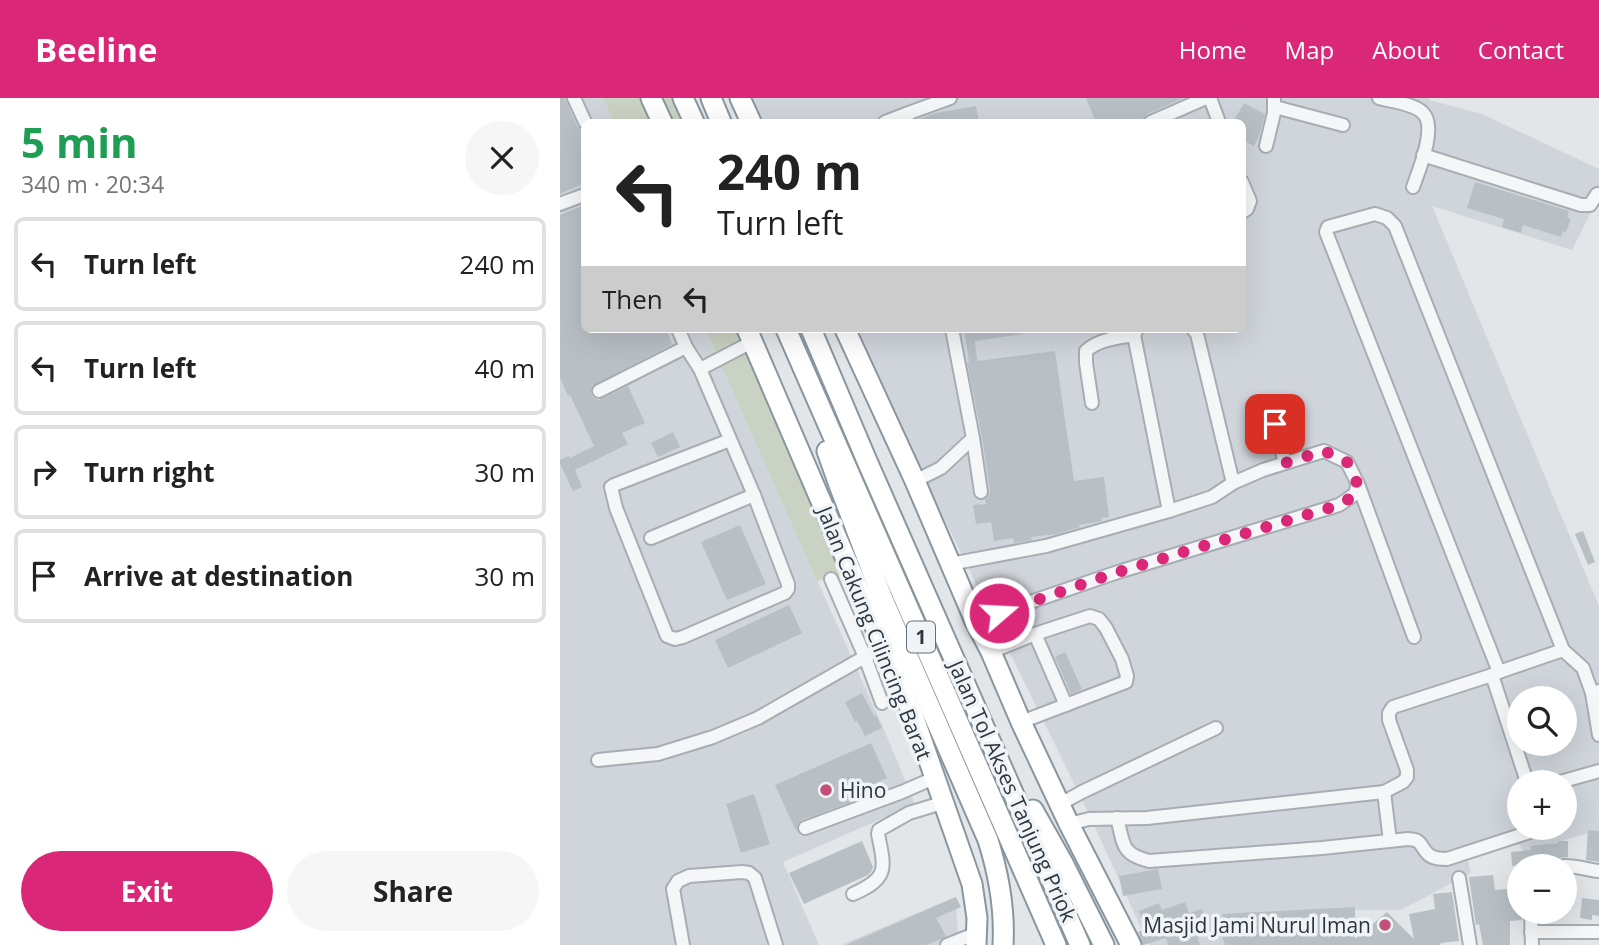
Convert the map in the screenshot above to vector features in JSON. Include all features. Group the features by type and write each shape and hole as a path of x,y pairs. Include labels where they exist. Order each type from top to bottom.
{"highway":[{"path":"651,98 661,119"},
{"path":"683,98 693,119"},
{"path":"711,98 720,119"},
{"path":"732,119 740,98"},
{"path":"740,98 750,119"},
{"name":"Jalan Tol Akses Tanjung Priok","path":"788,333 1056,945"},
{"name":"Jalan Tol Akses Tanjung Priok","path":"813,333 1080,945"},
{"path":"847,333 1021,722 1131,945"},
{"name":"Jalan Cakung Cilincing Barat","path":"750,336 913,715 972,884 976,910 976,939"},
{"path":"800,360 826,448 859,539 988,840 1002,896 1003,945"},
{"path":"989,737 1058,854 1104,945"}],"street":[{"path":"574,98 584,119"},
{"path":"906,118 950,98"},
{"path":"1158,119 1208,98 1218,119"},
{"path":"1379,98 1417,108 1424,113 1428,122 1428,137 1413,187"},
{"path":"1266,146 1274,102 1343,125"},
{"path":"1423,155 1585,206 1590,205 1597,194"},
{"path":"1246,192 1250,201 1246,210"},
{"path":"560,204 581,196"},
{"path":"1524,770 1496,673 1326,232 1328,227 1375,214 1387,218 1395,226 1563,650 1583,668 1596,692 1599,735"},
{"path":"680,333 700,369 754,495 788,589 785,593 675,639 667,636 616,508 611,487 730,440"},
{"path":"953,333 981,492"},
{"path":"1092,403 1086,351 1105,340 1132,333"},
{"path":"1136,333 1169,511"},
{"path":"1196,333 1233,483"},
{"path":"700,369 750,336"},
{"path":"599,391 686,347"},
{"path":"1270,404 1285,463"},
{"path":"915,481 941,468 973,438"},
{"path":"950,564 1046,545 1169,511 1212,496 1263,470 1324,451 1347,462 1414,637"},
{"path":"975,621 1118,572 1339,505 1355,494 1358,485"},
{"path":"651,538 754,495"},
{"path":"831,579 865,657 881,703"},
{"path":"991,652 1090,616 1099,619 1106,628 1122,659 1126,682 1021,722"},
{"path":"1035,634 1066,705"},
{"path":"598,760 657,754 713,737 758,718 884,646"},
{"path":"1069,824 1088,818 1147,818 1384,792 1407,778 1407,770 1389,720 1393,707 1563,650"},
{"path":"1060,804 1216,728"},
{"path":"1577,777 1599,771"},
{"path":"805,828 934,778"},
{"path":"1384,792 1390,841"},
{"path":"853,894 867,888 882,872 884,863 879,830 909,813 942,803"},
{"path":"1117,818 1126,851 1135,858 1149,861 1415,839 1428,855 1447,859 1507,839"},
{"path":"1577,868 1599,871"},
{"path":"683,945 673,888 678,881 689,876 742,872 755,878 776,945"},
{"path":"1459,877 1470,945"},
{"path":"1532,939 1599,932"},
{"path":"947,945 976,939"}],"shaded area":[{"path":"560,98 603,98 613,119 581,119 581,333 707,333 915,804 783,862 819,945 560,945"},
{"path":"742,98 1429,98 1482,114 1599,169 1599,196 1572,250 1432,206 1599,606 1599,830 1577,836 1577,770 1507,770 1507,839 1466,853 1471,873 1401,910 1352,910 1353,945 1149,945 1088,812 853,333 1246,333 1246,119 752,119"},
{"path":"1517,840 1564,840 1523,852"},
{"path":"955,897 957,945 841,945"}],"green space":[{"path":"603,98 684,98 694,119 613,119"},
{"path":"707,333 749,333 853,574 817,581"}],"building":[{"path":"560,98 565,98 577,126 581,129 581,184 560,194"},
{"path":"1086,98 1184,98 1147,114 1143,119 1095,119"},
{"path":"1244,103 1265,114 1254,146 1246,142 1246,119 1235,119"},
{"path":"976,106 978,119 919,119"},
{"path":"1475,182 1569,211 1567,217 1571,219 1566,232 1563,231 1561,237 1523,225 1521,233 1502,227 1504,219 1467,208"},
{"path":"581,206 581,333 668,333 672,344 592,386 591,394 599,400 628,386 645,423 622,433 628,444 575,470 582,487 573,491 560,460 594,446 560,378 560,215"},
{"path":"965,333 1023,333 975,341 977,361 1055,351 1074,481 1104,477 1109,517 1056,534 1031,537 1032,540 1014,543 1013,538 994,541 991,522 976,524 973,505 986,504 985,500 990,491 967,363"},
{"path":"673,432 680,447 658,457 651,443"},
{"path":"740,525 766,584 727,600 701,542"},
{"path":"1583,531 1595,562 1588,565 1575,534"},
{"path":"789,605 802,633 728,668 715,640"},
{"path":"1065,652 1082,689 1071,694 1055,657"},
{"path":"862,693 882,728 865,736 845,702"},
{"name":"Hino","path":"871,743 887,778 872,785 875,793 802,820 796,831 775,785"},
{"path":"754,794 770,844 741,853 726,804"},
{"path":"1588,830 1599,831 1599,862 1586,860"},
{"path":"862,841 873,867 871,872 804,904 789,873"},
{"path":"1568,841 1568,854 1511,854 1531,850 1531,846"},
{"path":"1158,869 1162,889 1123,896 1119,876"},
{"path":"1493,875 1495,890 1507,889 1510,945 1483,945 1479,924 1476,925 1469,877"},
{"path":"1452,892 1459,941 1440,945 1225,945 1221,933 1227,931 1222,914 1355,907 1355,939 1387,912 1414,939 1409,914 1435,909 1433,894"},
{"path":"956,897 961,907 936,918 946,936 941,939 926,945 846,945"},
{"path":"1582,898 1599,900 1599,916 1592,915 1592,920 1580,918"},
{"path":"1185,902 1189,913 1202,909 1207,922 1194,926 1200,945 1168,945 1166,938 1143,945 1138,932 1145,929 1139,911 1159,903 1162,910"}],"place":[{"name":"Hino","path":"826,790"},
{"name":"Masjid Jami Nurul Iman","path":"1385,925"}],"route":[{"path":"999,613 1118,572 1339,505 1355,494 1358,485 1347,462 1324,451 1285,463 1275,424"}]}
